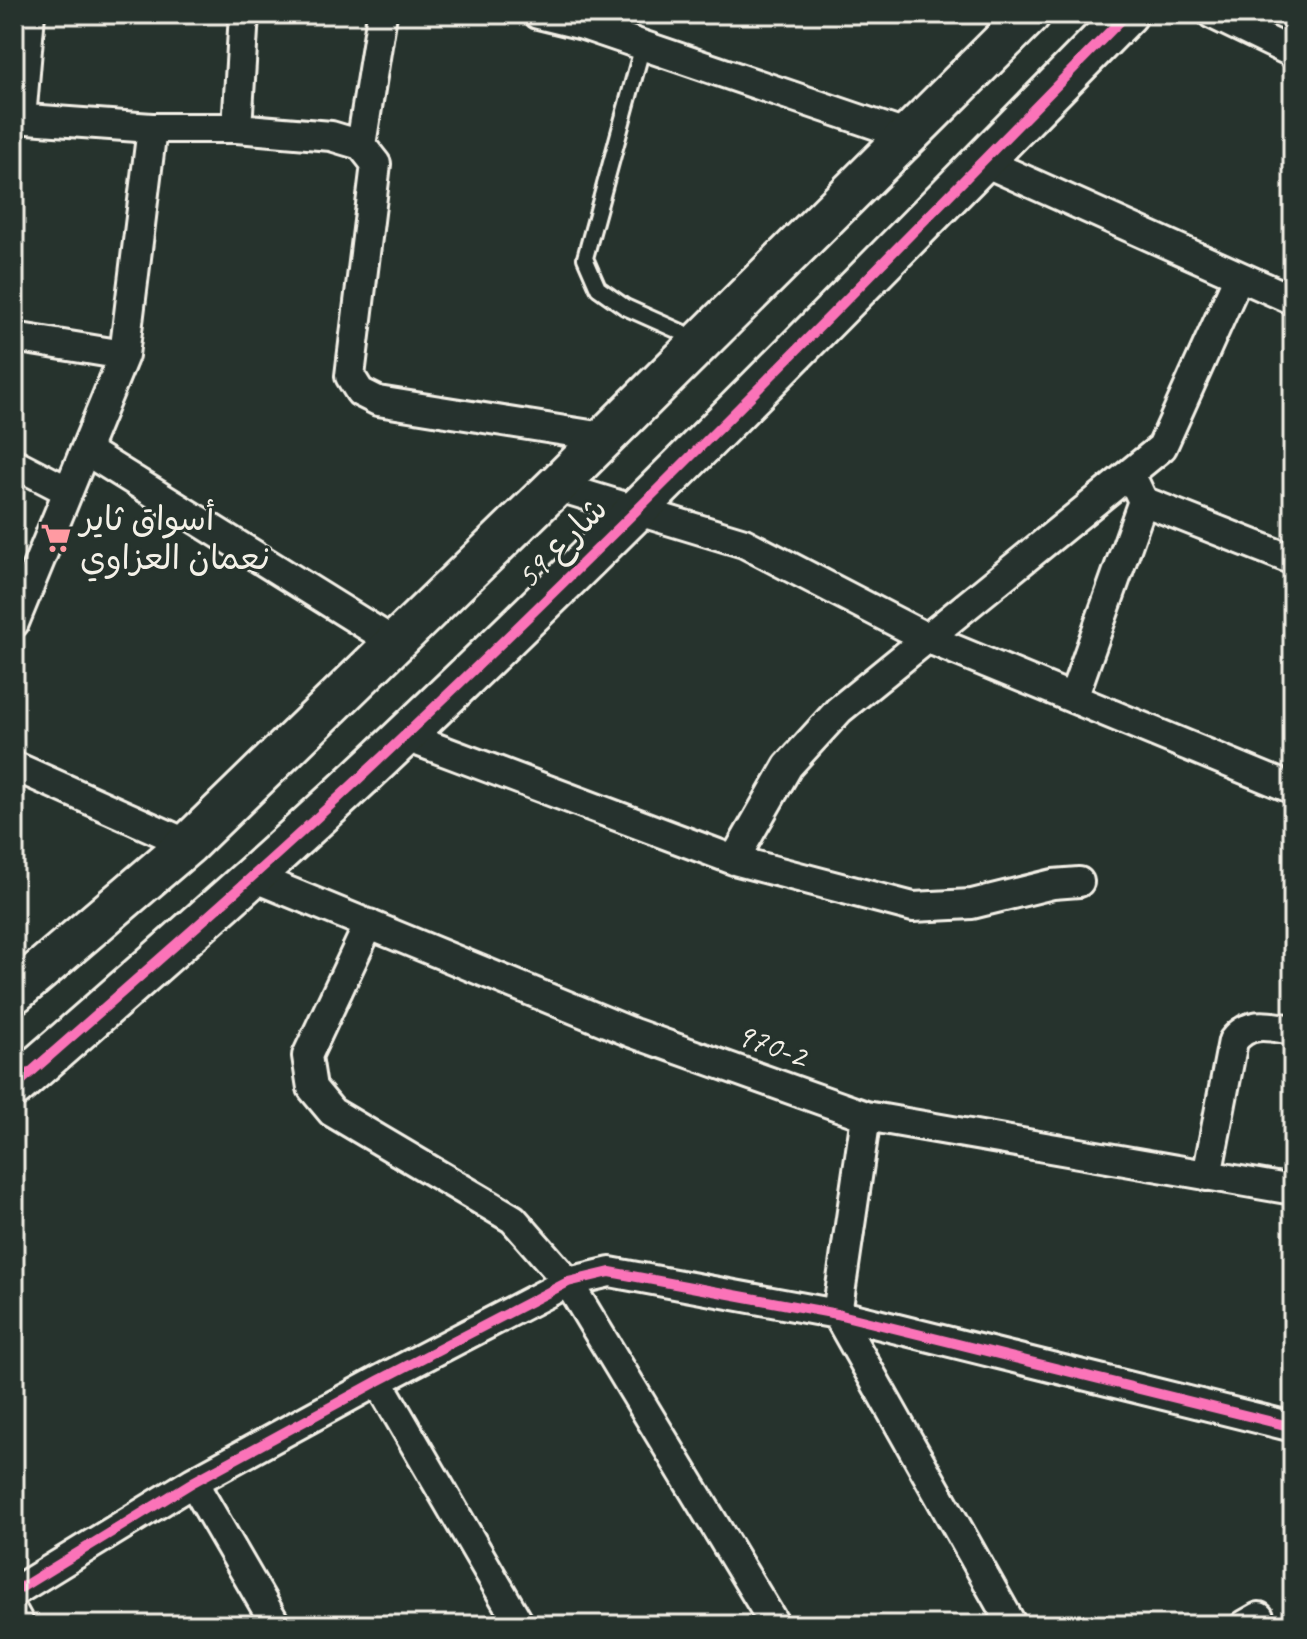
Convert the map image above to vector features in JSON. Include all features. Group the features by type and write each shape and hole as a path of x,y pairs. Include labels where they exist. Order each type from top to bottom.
{"street":[{"path":"30,14 18,118 152,128 237,128 331,136 361,145 376,164 350,376 360,392 378,401 603,437"},
{"path":"237,128 244,14"},
{"path":"361,145 382,14"},
{"path":"538,14 586,19 643,45 906,135"},
{"name":"شارع 59","path":"14,993 188,844 556,486 699,340 1030,14"},
{"name":"شارع 59","path":"14,1087 253,877 404,736 634,510 1127,14"},
{"path":"1212,14 1293,53"},
{"path":"14,623 124,355 152,128"},
{"path":"982,161 1293,300"},
{"path":"734,860 788,766 839,710 1162,447 1238,278"},
{"path":"14,337 124,355"},
{"path":"85,450 395,643"},
{"path":"14,463 68,491"},
{"path":"1131,475 1143,501 1293,560"},
{"path":"556,486 744,543 929,639 1293,789"},
{"path":"1073,698 1143,501"},
{"path":"404,736 734,860 913,907 972,904 1053,884 1079,882"},
{"path":"14,766 188,844"},
{"name":"970-2","path":"253,877 633,1033 866,1116 1293,1190"},
{"path":"369,924 307,1056 312,1088 332,1112 513,1219 568,1282 775,1625"},
{"path":"1207,1176 1233,1041 1242,1029 1256,1025 1293,1030"},
{"path":"866,1116 837,1314 1012,1625"},
{"path":"14,1592 193,1482 378,1381 568,1282 610,1272 645,1276 837,1314 1293,1427"},
{"path":"378,1381 520,1625"},
{"path":"193,1482 276,1625"},
{"path":"14,1614 20,1625"}],"lane":[{"path":"643,45 585,258 598,288 625,307 699,340"}],"cycle path":[{"path":"14,1087 306,828 494,650 767,380 1127,14"},
{"path":"14,1592 193,1482 378,1381 568,1282 610,1272 837,1314 1293,1427"}],"place":[{"name":"أسواق ثاير نعمان العزاوي","path":"56,538"}]}
